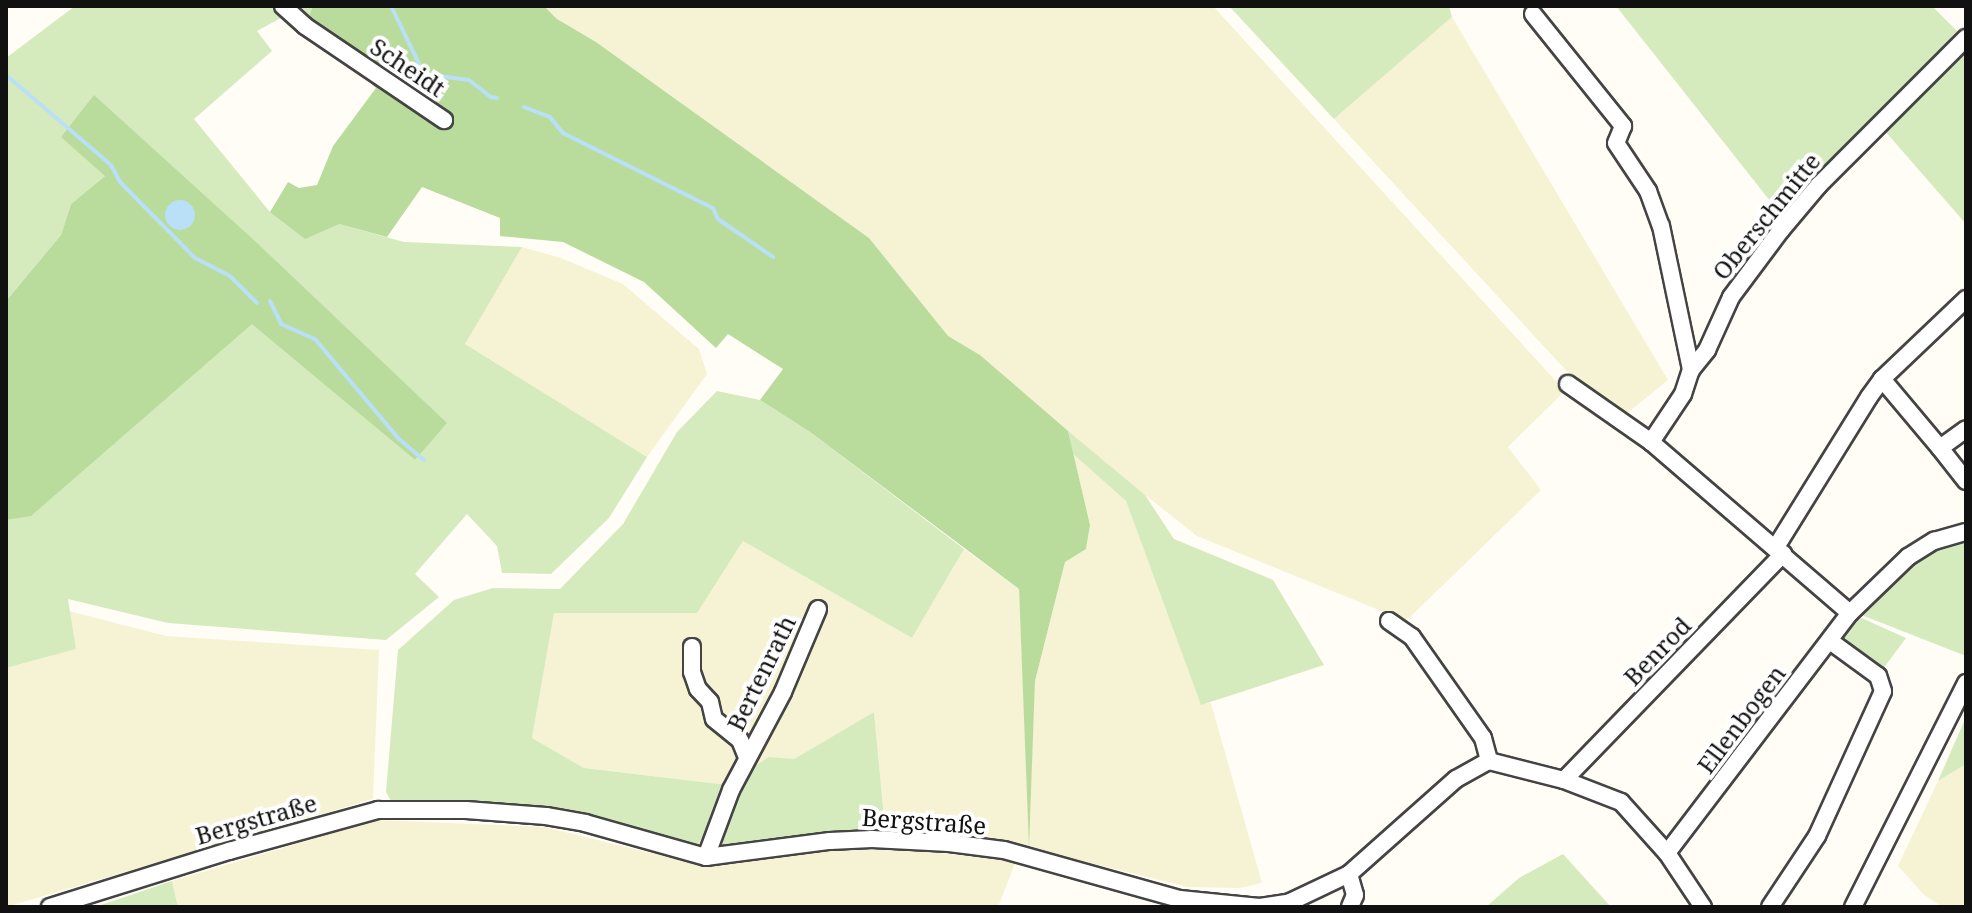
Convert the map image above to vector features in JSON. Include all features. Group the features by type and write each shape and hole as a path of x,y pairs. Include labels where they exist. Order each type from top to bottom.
{"street":[{"name":"Scheidt","path":"283,6 305,26 444,120"},
{"name":"Oberschmitte","path":"1533,14 1623,126 1616,143 1648,191 1661,226 1691,370"},
{"name":"Oberschmitte","path":"1651,442 1683,394 1691,370 1707,350 1731,297 1781,230 1819,185 1966,38"},
{"path":"1780,551 1882,379 1966,299"},
{"path":"1882,379 1966,481"},
{"path":"1568,384 1651,442 1850,613 1908,557 1934,541 1966,532"},
{"path":"1940,448 1966,429"},
{"name":"Benrod","path":"1564,780 1780,551"},
{"name":"Bertenrath","path":"706,857 747,757 783,692 818,609"},
{"name":"Ellenbogen","path":"1667,853 1850,613"},
{"path":"1389,621 1412,637 1483,738 1489,761 1564,780 1621,802 1667,853 1703,907"},
{"path":"1770,907 1817,836 1883,691 1878,676 1830,641"},
{"name":"Bertenrath","path":"692,647 692,672 698,689 710,702 714,719 740,740 747,757"},
{"path":"1853,907 1966,683"},
{"name":"Bergstraße","path":"50,907 229,851 378,810 466,810 546,816 585,823 706,857 830,841 913,840 1004,850 1180,899 1260,907 1290,902 1349,874 1456,779 1489,761"},
{"path":"1349,874 1355,895 1350,907"}],"shaded area":[{"path":"544,6 1213,6 1565,391 1508,447 1541,490 1406,621 1197,536 1102,461 980,355 948,337 869,238 596,42 557,19"},
{"path":"1452,17 1668,380 1625,415 1573,378 1334,119"},
{"path":"522,247 561,258 623,284 699,349 707,374 647,457 464,344"},
{"path":"1073,454 1126,501 1201,704 1211,703 1262,883 1240,888 1188,887 1021,846 950,833 885,828 874,712 794,759 769,758 728,785 584,768 532,738 554,612 696,613 743,541 912,638 964,549 1019,589 1029,833 1035,681 1065,562 1086,549 1090,525"},
{"path":"69,611 166,636 379,650 373,799 6,907 6,668 76,649"},
{"path":"1966,764 1966,907 1943,907 1924,895 1898,866 1938,781"},
{"path":"377,820 545,827 707,867 869,846 1016,861 998,907 178,907 172,881"}],"green space":[{"path":"75,6 313,6 306,24 292,12 257,31 272,51 194,119 270,212 339,224 404,242 522,247 465,344 647,457 609,518 551,574 502,573 497,546 467,514 415,574 439,597 386,640 168,623 68,599 76,649 6,668 6,520 31,515 252,323 415,460 446,423 105,176 71,204 61,235 6,301 6,58"},
{"path":"313,6 544,6 557,19 596,42 869,238 948,336 980,355 1068,431 1090,525 1086,549 1065,562 1035,681 1029,848 1019,589 810,432 760,400 783,369 728,334 716,348 644,282 563,242 500,236 500,218 422,187 387,237 339,224 305,239 270,212 288,182 299,188 317,185 333,146 376,88 306,24"},
{"path":"1229,6 1449,6 1452,17 1334,119"},
{"path":"1616,6 1932,6 1957,31 1782,216"},
{"path":"1966,49 1966,224 1884,130"},
{"path":"94,95 256,242 447,423 415,460 252,324 31,516 6,520 6,301 61,235 71,204 105,176 61,137"},
{"path":"717,391 760,400 810,432 964,549 912,638 743,541 697,613 554,613 532,738 584,768 728,785 715,817 697,846 586,815 522,806 391,801 386,792 398,650 454,600 493,588 560,589 623,524 677,432"},
{"path":"1068,431 1145,495 1174,539 1273,580 1324,665 1201,705 1126,501 1073,454"},
{"path":"1966,537 1966,656 1859,614 1916,560"},
{"path":"1857,616 1906,638 1880,673 1844,644 1843,634"},
{"path":"874,712 885,828 722,848 718,839 746,772 769,757 794,759"},
{"path":"1966,717 1966,764 1938,781"},
{"path":"1563,854 1611,907 1486,907 1519,878"},
{"path":"172,881 178,907 95,907"}],"water":[{"path":"180,200 191,204 195,215 191,226 180,230 169,226 165,215 169,204"}],"waterway":[{"path":"391,6 424,74 469,80 491,97 497,98"},
{"path":"6,75 111,165 120,182 195,258 230,276 257,303"},
{"path":"524,107 550,117 563,133 713,208 718,219 773,257"},
{"path":"270,301 281,324 315,339 399,439 424,460"}]}
